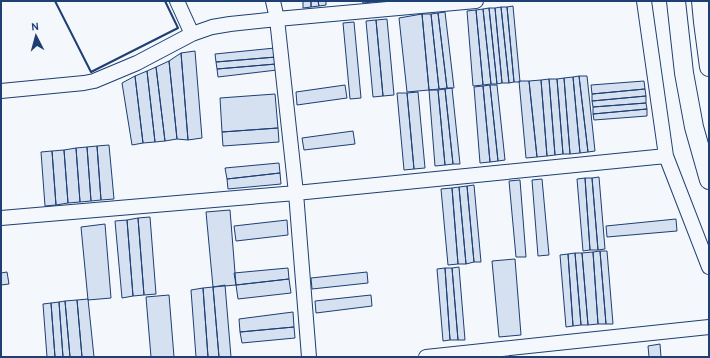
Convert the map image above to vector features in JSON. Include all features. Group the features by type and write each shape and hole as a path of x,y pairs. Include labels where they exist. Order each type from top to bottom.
{"main road":[{"path":"676,1 684,73 694,127 709,180"},
{"path":"701,1 709,67"}],"street":[{"path":"177,1 192,34"},
{"path":"273,1 277,19 296,193 309,357"},
{"path":"1,91 94,81 137,63 192,34 212,27 277,19 476,1"},
{"path":"644,1 666,156 709,267"},
{"path":"1,218 296,193 666,156"},
{"path":"426,357 709,327"}],"building":[{"path":"303,1 311,1 311,7 303,8"},
{"path":"311,1 318,1 319,6 311,7"},
{"path":"318,1 326,1 326,5 319,6"},
{"path":"362,1 383,1 363,3"},
{"path":"513,6 520,82 514,82 507,7"},
{"path":"501,7 509,83 502,83 495,8"},
{"path":"501,7 507,7 514,82 509,83"},
{"path":"489,8 497,84 491,84 483,9"},
{"path":"489,8 495,8 502,83 497,84"},
{"path":"483,9 491,84 483,85 476,10"},
{"path":"476,10 483,85 473,86 467,11"},
{"path":"445,12 454,88 447,88 438,13"},
{"path":"438,13 447,88 439,89 431,14"},
{"path":"422,14 431,14 439,89 429,90"},
{"path":"422,14 429,90 407,92 399,18"},
{"path":"387,19 394,95 383,96 376,20"},
{"path":"376,20 383,96 373,97 366,21"},
{"path":"354,22 361,98 350,99 343,23"},
{"path":"275,48 276,57 216,62 215,54"},
{"path":"195,51 202,138 188,140 181,53"},
{"path":"181,53 188,140 177,139 169,61"},
{"path":"276,57 276,64 217,69 216,62"},
{"path":"169,61 177,139 165,141 156,67"},
{"path":"276,64 277,70 218,77 217,69"},
{"path":"156,67 165,141 155,142 147,71"},
{"path":"147,71 155,142 143,143 135,76"},
{"path":"135,76 143,143 132,145 122,83"},
{"path":"579,76 588,152 580,153 573,77"},
{"path":"579,76 587,76 595,151 588,152"},
{"path":"573,77 580,153 570,154 564,78"},
{"path":"564,78 570,154 563,154 557,79"},
{"path":"549,79 557,79 563,154 555,155"},
{"path":"549,79 555,155 547,156 541,80"},
{"path":"541,80 547,156 537,157 529,81"},
{"path":"519,81 529,81 537,157 526,158"},
{"path":"644,81 645,89 592,94 591,85"},
{"path":"345,85 347,98 297,105 296,92"},
{"path":"490,85 497,85 505,160 498,161"},
{"path":"490,85 498,161 490,162 483,86"},
{"path":"483,86 490,162 480,163 474,87"},
{"path":"452,88 460,164 453,164 445,89"},
{"path":"445,89 453,164 445,165 438,90"},
{"path":"645,89 646,96 592,101 592,94"},
{"path":"429,90 438,90 445,165 435,166"},
{"path":"418,92 425,168 414,169 407,93"},
{"path":"397,93 407,93 414,169 404,170"},
{"path":"275,94 278,128 222,132 220,98"},
{"path":"646,96 646,103 593,107 592,101"},
{"path":"646,103 647,109 593,114 593,107"},
{"path":"647,109 647,116 594,120 593,114"},
{"path":"278,128 279,142 223,146 222,132"},
{"path":"353,131 355,144 304,150 302,138"},
{"path":"109,145 114,199 101,200 97,146"},
{"path":"97,146 101,200 91,201 87,147"},
{"path":"87,147 91,201 80,202 76,148"},
{"path":"76,148 80,202 68,203 64,150"},
{"path":"64,150 68,203 56,205 52,151"},
{"path":"52,151 56,205 45,206 41,152"},
{"path":"279,163 280,173 227,179 225,168"},
{"path":"280,173 281,184 228,189 227,179"},
{"path":"599,177 605,249 598,250 592,178"},
{"path":"585,178 590,250 583,251 577,179"},
{"path":"585,178 592,178 598,250 590,250"},
{"path":"542,179 549,255 538,256 532,180"},
{"path":"520,180 526,257 516,257 509,181"},
{"path":"474,185 481,262 474,262 467,186"},
{"path":"467,186 474,262 466,264 459,187"},
{"path":"459,187 466,264 458,264 452,188"},
{"path":"452,188 458,264 448,265 441,189"},
{"path":"230,210 236,285 213,287 206,212"},
{"path":"150,217 156,294 144,295 138,218"},
{"path":"138,218 144,295 133,296 127,220"},
{"path":"676,219 677,231 607,237 606,226"},
{"path":"127,220 133,296 122,298 115,221"},
{"path":"287,220 288,235 236,241 234,226"},
{"path":"105,224 111,298 88,300 81,227"},
{"path":"600,251 606,324 598,324 593,252"},
{"path":"600,251 607,251 613,324 606,324"},
{"path":"593,252 598,324 588,325 582,253"},
{"path":"575,253 581,325 573,326 568,254"},
{"path":"575,253 582,253 588,325 581,325"},
{"path":"568,254 573,326 566,327 560,255"},
{"path":"515,259 521,335 499,337 492,261"},
{"path":"459,267 465,340 458,340 452,268"},
{"path":"288,268 289,279 236,285 234,273"},
{"path":"445,268 450,340 443,341 437,269"},
{"path":"445,268 452,268 458,340 450,340"},
{"path":"7,272 9,284 1,285 1,273"},
{"path":"367,272 368,283 312,289 311,278"},
{"path":"289,279 291,293 238,299 236,285"},
{"path":"225,285 231,357 219,357 213,287"},
{"path":"213,287 219,357 208,357 203,288"},
{"path":"203,288 208,357 196,357 191,290"},
{"path":"169,295 174,357 151,357 146,297"},
{"path":"371,295 372,306 316,313 315,301"},
{"path":"88,299 94,357 82,357 77,300"},
{"path":"77,300 82,357 70,357 65,301"},
{"path":"65,301 70,357 63,357 59,302"},
{"path":"59,302 63,357 55,357 51,303"},
{"path":"51,303 55,357 47,357 43,304"},
{"path":"293,312 294,327 240,332 239,319"},
{"path":"294,327 295,338 242,343 240,332"},
{"path":"660,344 661,357 649,357 648,346"}],"wall":[{"path":"55,1 91,72 178,28 165,1"}]}
